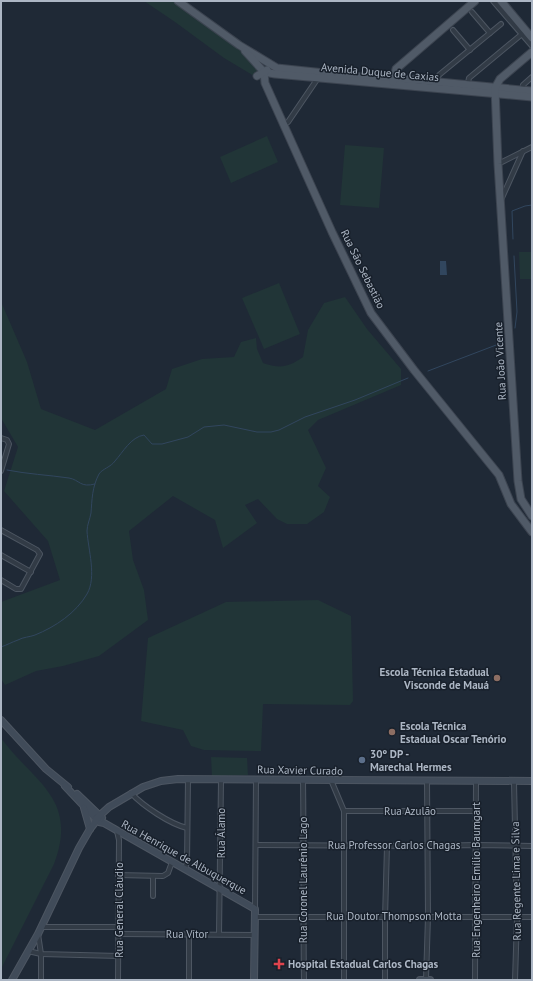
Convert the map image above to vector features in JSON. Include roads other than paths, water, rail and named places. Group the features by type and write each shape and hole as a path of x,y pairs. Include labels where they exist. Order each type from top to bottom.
{"main road":[{"name":"Avenida Duque de Caxias","path":"178,1 239,45 277,68 495,91 532,97"},
{"path":"393,81 394,72 399,67 475,1"},
{"path":"493,1 507,9"},
{"path":"501,1 532,38"},
{"name":"Avenida Duque de Caxias","path":"239,45 264,72 318,78 393,81"},
{"path":"495,91 500,79 532,52"},
{"path":"257,76 277,68"},
{"name":"Rua São Sebastião","path":"264,72 264,80 332,232 371,313 414,370 499,475 506,494 513,507 532,532"},
{"name":"Avenida Duque de Caxias","path":"495,91 532,91"},
{"name":"Rua João Vicente","path":"495,91 498,164 518,481 521,499 532,516"},
{"path":"1,720 82,805 99,820"},
{"name":"Rua Xavier Curado","path":"12,980 38,934 79,848 90,829 120,800 131,793 154,783 169,780 188,779 532,782"},
{"path":"65,786 78,795 99,820"},
{"path":"82,805 87,815 90,829"},
{"name":"Rua Henrique de Albuquerque","path":"99,820 220,890 255,908"},
{"path":"254,980 255,908"}],"street":[{"path":"493,1 532,46"},
{"path":"472,12 490,33"},
{"path":"435,85 439,75 501,24"},
{"path":"453,30 470,50"},
{"path":"467,88 469,78 522,34"},
{"path":"522,90 523,85 532,77"},
{"path":"288,122 318,78"},
{"path":"498,164 532,147"},
{"name":"Rua João Vicente","path":"501,201 523,151"},
{"path":"1,438 7,440 9,444 2,462 1,471"},
{"path":"1,530 39,552 39,556 22,587 16,589 1,580"},
{"path":"1,555 31,572"},
{"path":"185,870 187,862 188,779"},
{"path":"255,908 256,779"},
{"name":"Rua Álamo","path":"219,934 221,780"},
{"name":"Rua Coronel Laurênio Lago","path":"303,780 304,980"},
{"path":"331,780 344,810 344,980"},
{"path":"426,980 428,917 427,781"},
{"name":"Rua Engenheiro Emílio Baumgart","path":"475,980 476,781"},
{"name":"Rua Regente Lima e Silva","path":"514,782 517,918 515,980"},
{"path":"131,793 139,802 151,810 176,824 187,828"},
{"name":"Rua Azulão","path":"344,810 476,811"},
{"name":"Rua General Cláudio","path":"116,830 119,840 118,980"},
{"path":"119,840 122,836 125,836"},
{"name":"Rua Professor Carlos Chagas","path":"256,845 532,846"},
{"path":"385,980 387,846"},
{"path":"118,875 166,875 172,862"},
{"path":"153,876 153,896"},
{"path":"247,904 255,899"},
{"name":"Rua Doutor Thompson Motta","path":"255,917 532,917"},
{"path":"41,927 119,927"},
{"path":"38,934 41,980"},
{"name":"Rua Vítor","path":"119,934 255,935"},
{"path":"189,934 189,980"},
{"path":"28,951 40,954 119,956"}],"water":[{"path":"440,261 446,261 447,275 440,275"}],"waterway":[{"path":"513,239 512,211 532,205"},
{"path":"514,256 517,312 515,328"},
{"path":"428,371 504,342"},
{"path":"1,647 22,638 35,635 57,624 71,613 87,594 90,587 92,571 87,529 95,484 100,472 113,463 128,445 139,436 144,435 152,444 162,444 188,437 204,427 224,425 257,432 271,432 279,430 305,417 355,400 408,378"},
{"path":"7,470 69,478 86,485 95,484"}],"place":[{"name":"Escola Técnica Estadual Visconde de Mauá","path":"497,678"},
{"name":"Escola Técnica Estadual Oscar Tenório","path":"392,732"},
{"name":"30º DP - Marechal Hermes","path":"362,760"},
{"name":"Hospital Estadual Carlos Chagas","path":"279,964"}]}
